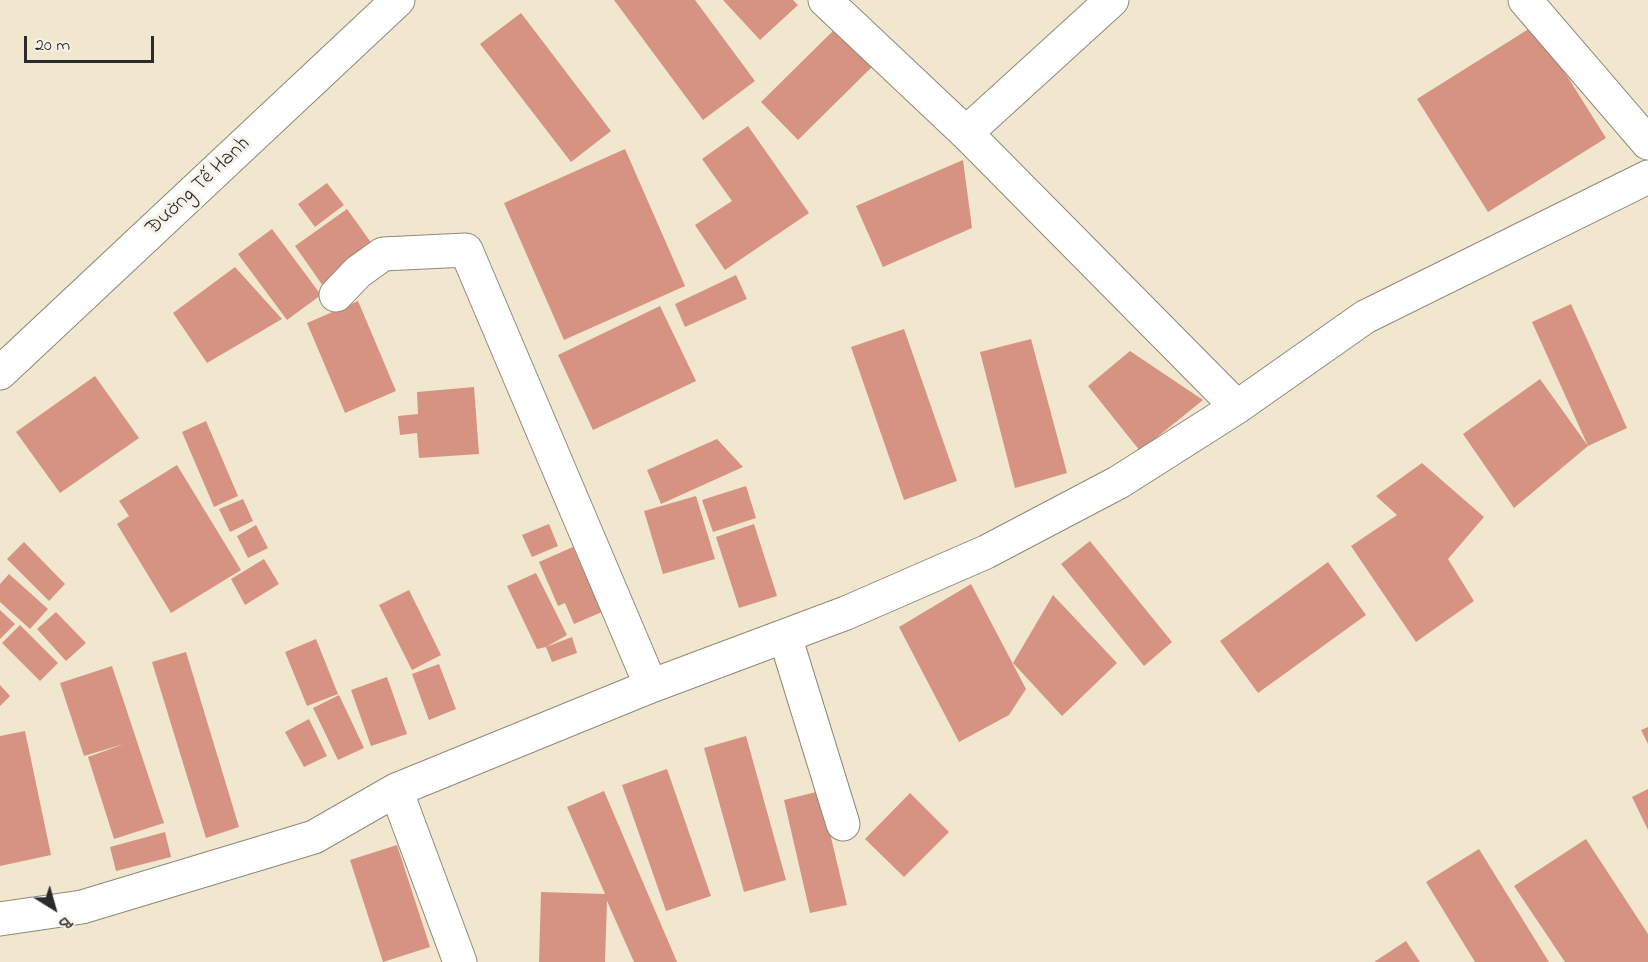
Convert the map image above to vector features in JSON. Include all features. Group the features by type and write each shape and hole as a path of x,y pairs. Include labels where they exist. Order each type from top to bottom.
{"street":[{"name":"Đường Tế Hanh","path":"0,373 398,0"},
{"path":"825,0 966,134 1237,407"},
{"path":"966,134 1112,0"},
{"path":"1525,0 1648,142"},
{"path":"0,919 82,907 314,837 396,790 651,686 846,613 986,552 1119,482 1237,407 1365,317 1648,177"},
{"path":"336,295 358,272 383,254 466,250 651,686"},
{"path":"785,636 843,824"},
{"path":"396,790 460,962"}],"building":[{"path":"614,0 695,0 755,81 703,120"},
{"path":"723,0 793,0 798,5 760,40"},
{"path":"521,13 611,131 571,162 480,44"},
{"path":"841,23 878,61 798,140 761,102"},
{"path":"1535,25 1606,138 1488,212 1417,99"},
{"path":"748,126 809,213 725,270 695,225 732,201 702,159"},
{"path":"625,149 685,286 564,340 504,203"},
{"path":"963,160 972,228 883,267 856,206"},
{"path":"327,183 344,205 315,227 298,204"},
{"path":"347,209 380,255 328,293 295,246"},
{"path":"272,229 321,295 287,320 238,254"},
{"path":"235,267 282,319 207,363 173,313"},
{"path":"736,275 747,299 685,327 675,304"},
{"path":"358,301 396,391 345,413 307,323"},
{"path":"1571,304 1627,428 1588,446 1532,322"},
{"path":"660,306 696,381 593,430 558,355"},
{"path":"904,329 957,481 904,500 851,347"},
{"path":"1031,339 1067,473 1015,488 980,352"},
{"path":"1130,351 1203,400 1140,451 1088,386"},
{"path":"95,376 139,438 60,493 16,432"},
{"path":"1540,379 1588,446 1514,508 1463,434"},
{"path":"474,387 479,454 419,458 417,433 400,435 398,416 418,414 417,392"},
{"path":"206,421 238,496 214,507 182,432"},
{"path":"717,439 743,467 661,504 647,470"},
{"path":"1422,463 1484,517 1448,559 1474,601 1416,642 1351,546 1397,515 1376,496"},
{"path":"177,465 241,570 171,613 117,524 129,516 119,501"},
{"path":"746,486 756,518 713,532 702,500"},
{"path":"696,496 715,559 663,574 644,511"},
{"path":"243,499 253,521 230,532 219,509"},
{"path":"549,524 558,546 532,557 522,535"},
{"path":"754,524 777,596 739,608 716,537"},
{"path":"256,525 268,548 248,558 237,536"},
{"path":"1090,541 1172,642 1144,666 1061,564"},
{"path":"24,542 65,584 49,601 7,559"},
{"path":"573,547 602,612 574,624 565,603 558,606 539,562"},
{"path":"264,559 279,584 245,605 231,579"},
{"path":"1328,562 1366,615 1258,693 1220,641"},
{"path":"536,573 567,635 546,647 537,649 507,586"},
{"path":"9,574 48,609 30,629 0,602 0,584"},
{"path":"971,584 1026,689 1009,715 959,742 899,627"},
{"path":"409,590 441,655 412,670 379,605"},
{"path":"1053,595 1117,663 1062,716 1013,663"},
{"path":"0,610 15,624 0,639"},
{"path":"56,612 86,643 66,661 37,629"},
{"path":"20,625 58,663 40,681 2,643"},
{"path":"572,637 577,653 552,662 546,647"},
{"path":"316,639 338,694 307,706 285,652"},
{"path":"186,652 239,827 206,838 152,662"},
{"path":"439,664 456,709 429,720 412,674"},
{"path":"112,666 164,823 114,839 88,757 124,744 84,756 60,683"},
{"path":"387,677 407,734 371,746 351,690"},
{"path":"0,685 10,696 0,706"},
{"path":"339,695 364,748 338,760 313,708"},
{"path":"309,719 327,756 304,767 285,732"},
{"path":"1648,727 1648,744 1641,730"},
{"path":"25,731 51,855 0,866 0,736"},
{"path":"746,736 786,880 744,892 704,748"},
{"path":"667,769 711,896 666,911 622,785"},
{"path":"1648,789 1648,830 1632,797"},
{"path":"604,791 677,962 634,962 607,901 605,962 539,962 541,892 605,894 567,807"},
{"path":"820,791 847,905 810,913 784,800"},
{"path":"910,793 949,832 904,877 865,839"},
{"path":"165,832 171,857 116,871 110,847"},
{"path":"1586,839 1648,934 1648,962 1565,962 1514,886"},
{"path":"397,845 430,947 383,962 350,860"},
{"path":"1479,849 1549,962 1475,962 1426,882"},
{"path":"1406,941 1420,962 1374,962"}]}
